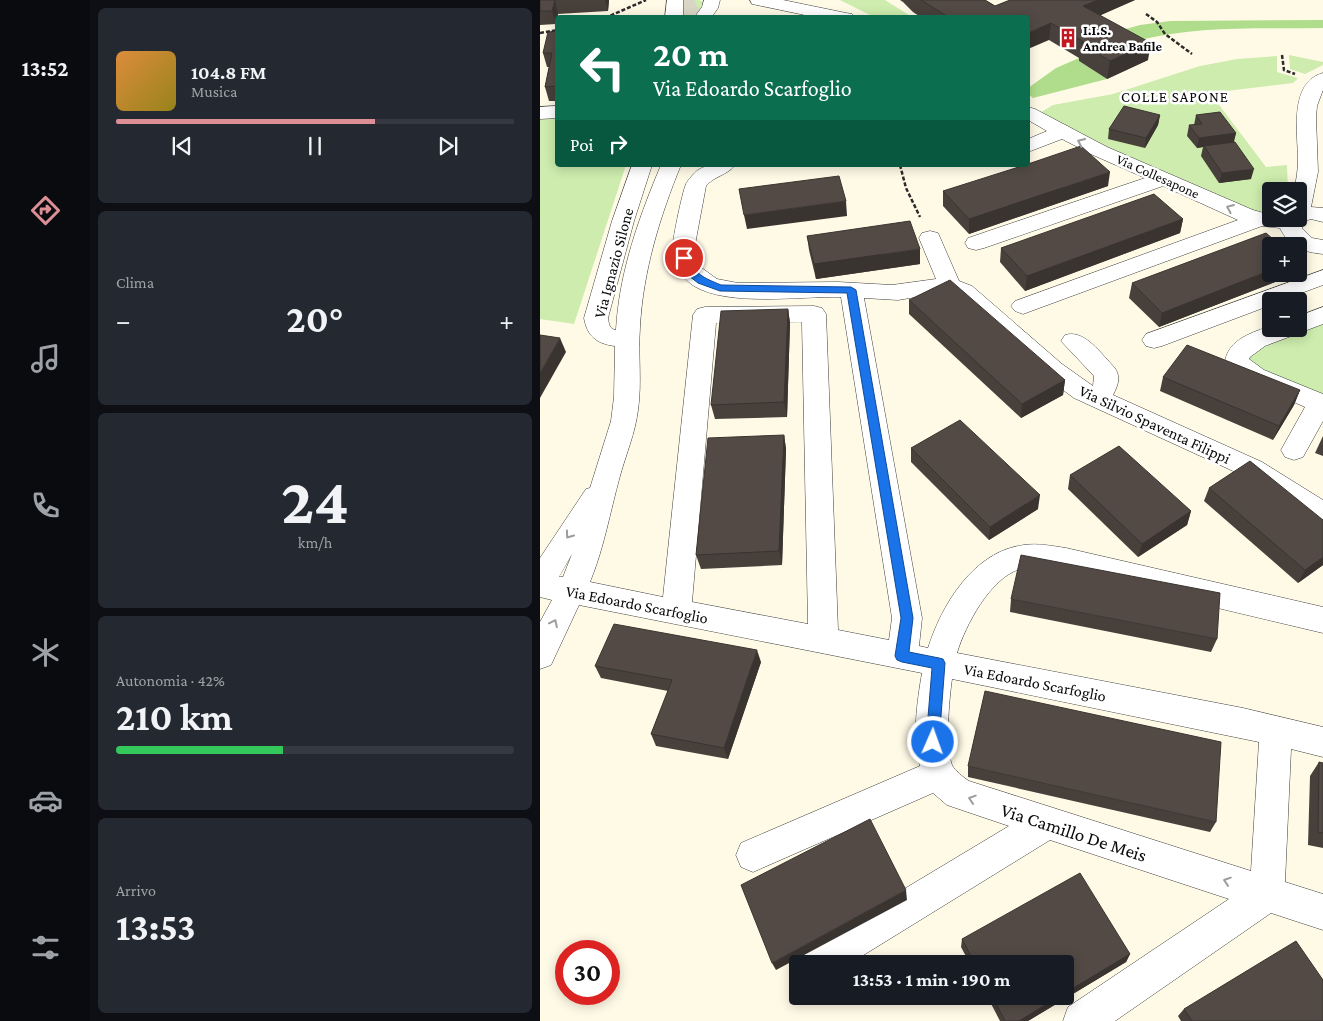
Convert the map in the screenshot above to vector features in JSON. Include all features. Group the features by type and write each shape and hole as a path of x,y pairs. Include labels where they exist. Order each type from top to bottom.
{"street":[{"path":"660,0 670,0"},
{"path":"674,15 675,0"},
{"path":"758,0 835,15"},
{"path":"825,0 834,7 839,15"},
{"path":"762,15 776,4"},
{"path":"1304,182 1308,162 1306,114 1313,90 1323,79"},
{"path":"540,113 555,112"},
{"name":"Via Collesapone","path":"1030,115 1060,132 1164,179 1260,219"},
{"path":"1030,145 1060,132"},
{"path":"1308,162 1323,194"},
{"name":"Via Ignazio Silone","path":"628,337 614,338 604,336 598,329 596,318 623,221 641,167"},
{"name":"Via Ignazio Silone","path":"540,656 554,621 571,592 591,540 606,480 621,438 625,419 628,379 628,337 636,273 652,218 670,167"},
{"path":"721,167 704,175 693,191 684,250 686,266 692,274 709,285 733,289 897,292 950,286 930,238"},
{"path":"976,243 1164,179"},
{"name":"Via Collesapone","path":"1307,214 1323,214"},
{"path":"1023,306 1260,219"},
{"path":"1293,227 1292,231 1323,253"},
{"path":"1154,340 1323,277"},
{"name":"Via Silvio Spaventa Filippi","path":"950,286 964,291 1068,382 1099,399 1253,470 1323,514"},
{"path":"851,290 907,618 902,656"},
{"path":"676,611 705,315 814,314 823,641"},
{"path":"1307,322 1323,315"},
{"path":"1268,337 1243,347 1237,355 1237,361 1240,366 1254,376 1322,403 1294,450"},
{"path":"1073,340 1106,374 1106,384 1099,399"},
{"name":"Via Ignazio Silone","path":"540,584 555,555 606,480"},
{"path":"753,855 939,774 933,742 939,663 945,642 954,623 978,586 990,573 1017,558 1041,557 1066,560 1323,620"},
{"name":"Via Edoardo Scarfoglio","path":"540,584 571,592 939,663 1323,742"},
{"path":"1082,1021 1267,894 1276,731"},
{"name":"Via Camillo De Meis","path":"939,774 948,786 958,794 1323,912"},
{"path":"829,955 1046,823"}],"path":[{"path":"612,15 646,0"},
{"path":"1146,14 1157,22 1165,34 1192,54"},
{"path":"540,33 555,30"},
{"path":"1282,55 1284,70 1301,76"},
{"path":"901,167 906,188 930,238"}],"green space":[{"path":"699,0 705,3 699,15 679,15 682,3"},
{"path":"840,0 885,0 909,15 870,15"},
{"path":"1323,20 1323,28 1205,30 1182,32 1136,41 1122,30 1140,25 1170,21"},
{"path":"1289,55 1323,62 1323,65 1305,74 1290,69"},
{"path":"1277,56 1277,72 1298,78 1293,83 1210,93 1266,167 1287,165 1288,182 1262,182 1262,211 1254,211 1135,161 1038,114 1053,105 1113,94 1200,66 1237,59"},
{"path":"1079,58 1079,61 1107,79 1033,98 1030,96 1030,87 1056,68"},
{"path":"540,118 555,118 555,167 625,167 574,324 540,319"},
{"path":"1323,322 1323,397 1258,372 1246,355 1288,337 1307,337 1307,329"}],"building":[{"path":"540,0 555,0 552,11 540,11"},
{"path":"921,0 985,0 995,6 1010,0 1098,0 1083,6 1151,43 1110,61 1081,43 1084,42 1051,23 1030,32 1030,15 945,15"},
{"path":"555,31 555,86 545,87 552,53 543,53 548,32"},
{"path":"1124,106 1160,115 1146,138 1109,129"},
{"path":"1220,112 1236,133 1199,138 1189,125 1202,124 1196,115"},
{"path":"1235,142 1254,169 1222,173 1204,146"},
{"path":"1081,146 1110,172 969,219 943,191 1019,167 1030,167 1030,163"},
{"path":"839,176 846,201 744,215 739,189"},
{"path":"1154,194 1183,219 1027,276 1001,248"},
{"path":"910,221 920,249 814,264 807,236"},
{"path":"1266,233 1271,237 1262,237 1262,274 1162,313 1132,283"},
{"path":"950,280 1065,380 1022,404 909,300"},
{"path":"788,309 784,402 711,405 721,311"},
{"path":"540,335 560,338 540,373"},
{"path":"1187,345 1300,390 1279,426 1163,377"},
{"path":"960,420 1040,495 990,527 911,448"},
{"path":"784,435 779,551 696,555 708,438"},
{"path":"1119,446 1191,511 1142,544 1070,475"},
{"path":"1250,461 1323,520 1323,557 1305,570 1209,488"},
{"path":"1021,555 1220,593 1217,639 1011,599"},
{"path":"614,624 757,650 724,748 651,734 672,680 595,666"},
{"path":"985,691 1221,742 1216,822 968,766"},
{"path":"1319,762 1323,763 1323,833 1318,832"},
{"path":"870,819 906,890 772,963 741,885"},
{"path":"1080,873 1130,954 1074,988 1074,955 970,955 962,939"},
{"path":"1296,941 1323,980 1323,1021 1192,1021 1184,1009"},
{"path":"997,1005 1045,1005 1019,1021 1005,1021"}],"tunnel":[{"path":"684,0 691,15"}],"place":[{"name":"I.I.S. Andrea Bafile","path":"1068,38"}],"district":[{"name":"COLLE SAPONE","path":"1175,97"}],"route":[{"path":"684,258 686,266 692,274 709,285 720,288 748,290 851,290 907,618 906,639 902,656 939,663 936,678 933,742"}]}
